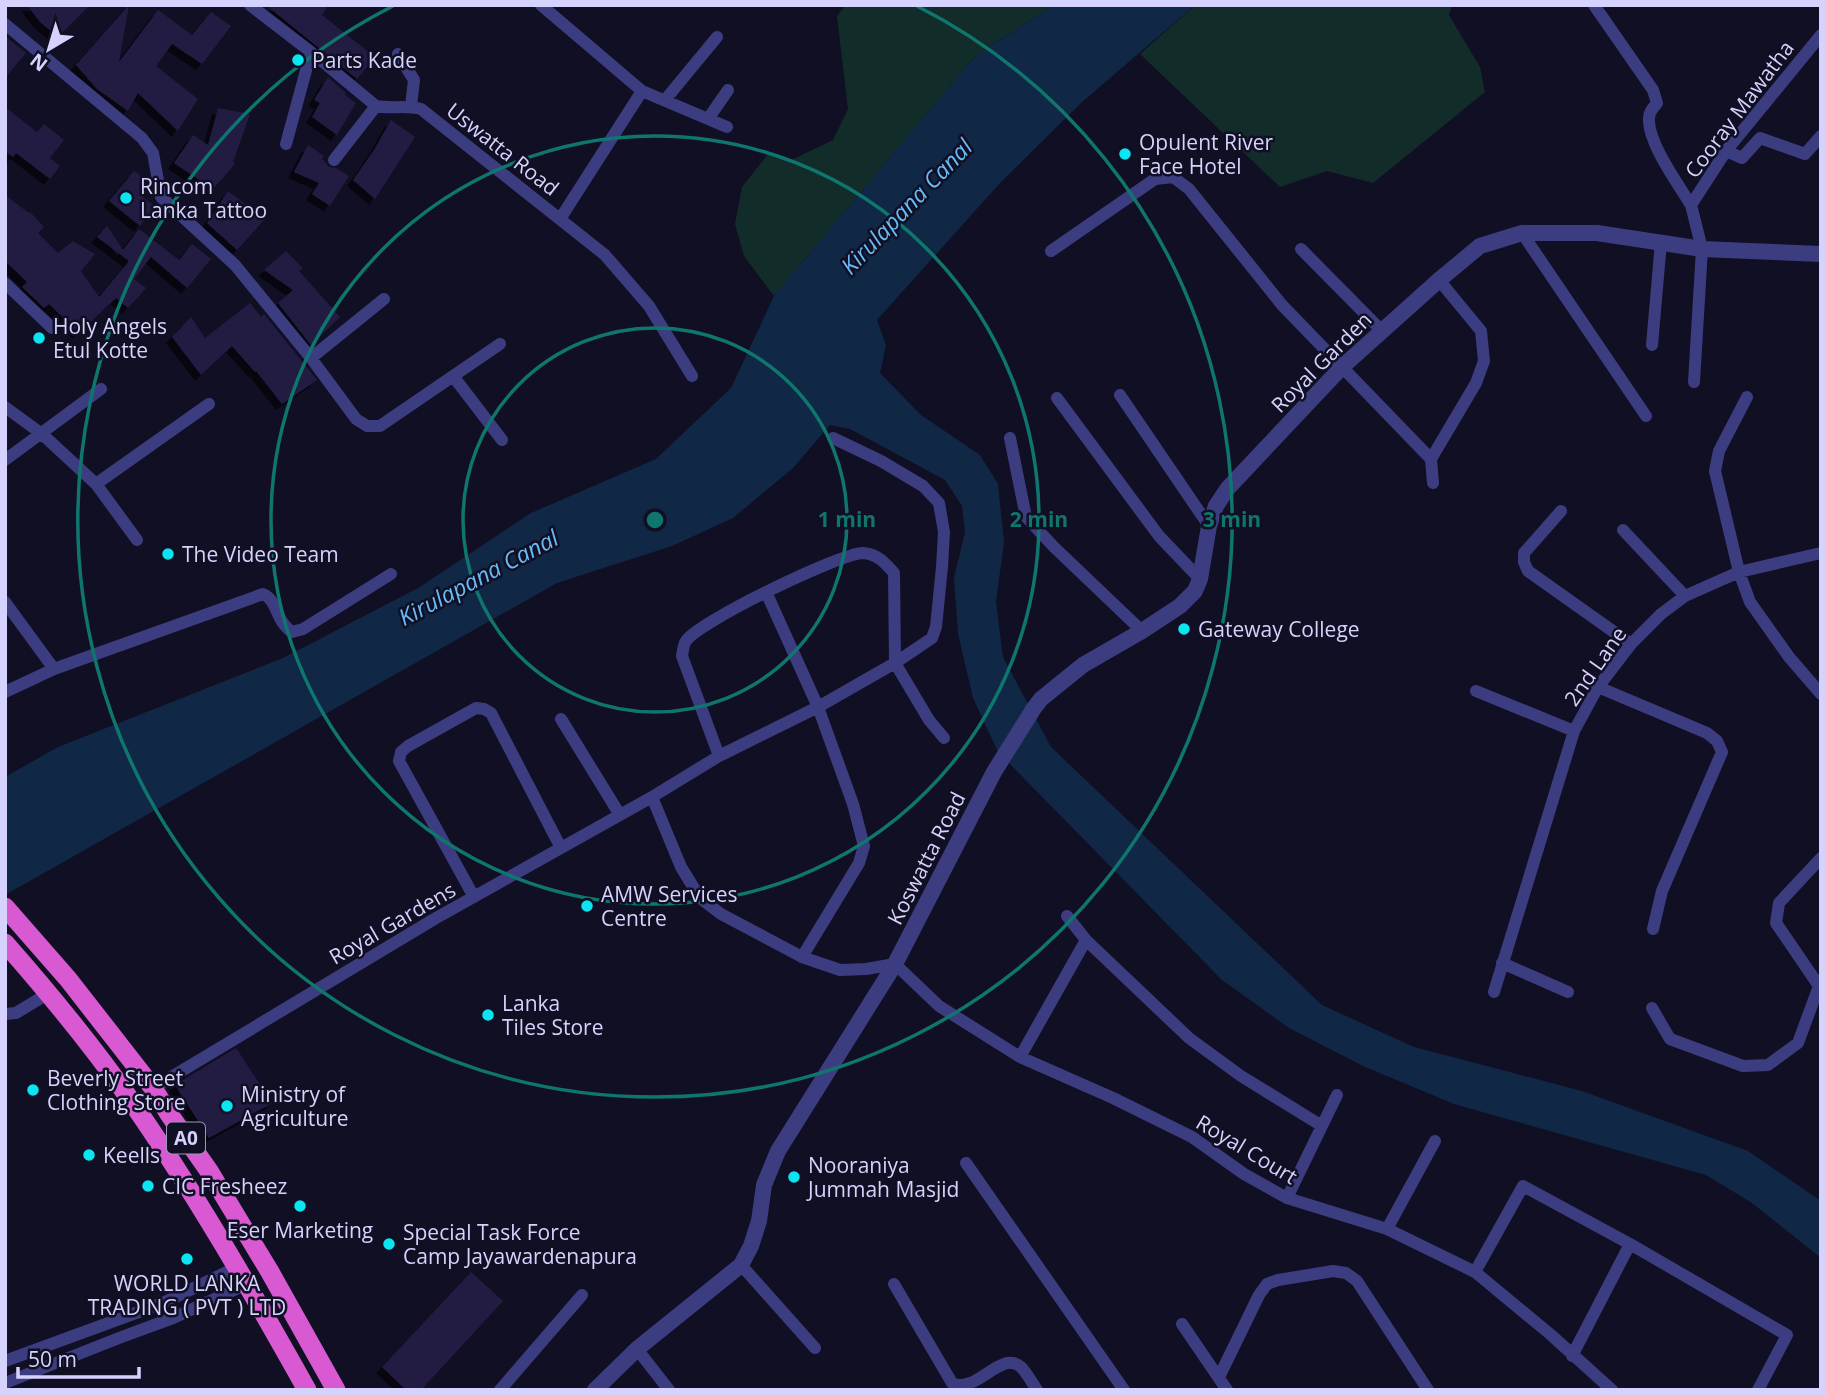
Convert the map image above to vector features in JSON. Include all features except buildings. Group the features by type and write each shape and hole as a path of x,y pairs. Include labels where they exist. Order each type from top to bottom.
{"highway":[{"name":"A0","path":"5,907 68,979 153,1088 209,1171 270,1272 336,1390"},
{"name":"A0","path":"5,943 49,993 128,1097 192,1192 307,1390"}],"street":[{"path":"250,5 376,106 411,106 414,80 398,54"},
{"path":"541,5 642,91 727,127"},
{"path":"1594,5 1653,90 1657,103 1649,115 1650,129 1661,156 1691,205"},
{"path":"5,24 142,138 153,153 161,197 235,265 356,419 368,426 380,426 500,344"},
{"name":"Cooray Mawatha","path":"1694,382 1702,249 1691,205 1726,151 1821,35"},
{"path":"665,100 717,37"},
{"path":"286,144 311,52"},
{"path":"708,119 728,90"},
{"path":"560,219 642,91"},
{"path":"334,160 376,106"},
{"name":"Uswatta Road","path":"411,106 421,109 605,255 649,306 692,376"},
{"path":"1726,151 1742,158 1760,138 1805,154 1821,136"},
{"path":"1051,251 1155,179 1173,177 1189,189 1282,305 1431,459"},
{"path":"1522,233 1646,416"},
{"name":"Royal Garden","path":"994,772 1041,699 1083,665 1180,606 1195,591 1200,579 1209,526 1216,506 1228,488 1342,367 1480,246 1522,233 1597,233 1702,249 1821,254"},
{"path":"1652,345 1661,242"},
{"path":"1301,248 1382,331"},
{"path":"1433,483 1431,459 1476,383 1484,361 1481,331 1439,280"},
{"path":"5,283 52,328"},
{"path":"310,358 384,299"},
{"path":"453,376 502,439"},
{"path":"5,460 101,389"},
{"path":"1120,395 1209,526"},
{"path":"1747,397 1719,451 1715,471 1739,572 1750,603 1789,657 1821,694"},
{"path":"1057,398 1159,536 1200,579"},
{"path":"96,484 209,404"},
{"path":"5,407 42,434 96,484 137,540"},
{"name":"Royal Gardens","path":"153,1088 436,918 652,797 719,756 818,707 895,663 932,638 936,627 943,567 944,532 939,503 923,486 881,461 833,438"},
{"path":"1010,438 1026,517 1142,631"},
{"path":"1561,511 1524,553 1528,571 1631,644"},
{"path":"1623,530 1685,596"},
{"path":"719,756 682,656 685,641 705,626 766,592 838,560 863,553 880,558 894,573 895,663 929,720 944,738"},
{"name":"2nd Lane","path":"1494,992 1574,731 1598,687 1631,644 1661,614 1685,596 1739,572 1821,553"},
{"path":"5,692 54,669 252,597 267,594 284,626 292,632 303,629 391,575"},
{"path":"766,592 818,707 853,804 864,846 859,863 802,957"},
{"path":"5,602 54,669"},
{"path":"1598,687 1707,733 1717,741 1722,752 1661,891 1653,929"},
{"path":"1476,691 1574,731"},
{"path":"474,897 399,761 401,752 408,746 476,708 491,713 561,848"},
{"path":"561,719 620,815"},
{"name":"Koswatta Road","path":"741,1265 751,1246 759,1221 764,1185 778,1151 895,964 994,772"},
{"path":"652,797 681,867 700,898 721,914 802,957 840,970 866,970 895,964"},
{"path":"1652,1008 1670,1040 1744,1066 1768,1065 1798,1043 1819,986 1776,923 1779,903 1821,858"},
{"path":"1067,916 1086,940 1189,1038 1241,1076 1322,1126"},
{"path":"1020,1057 1086,940"},
{"path":"1502,963 1568,992"},
{"name":"Royal Court","path":"895,964 939,1006 1020,1057 1192,1137 1244,1174 1287,1198 1387,1229 1475,1272 1612,1390"},
{"path":"5,1014 16,1013 49,993"},
{"path":"1287,1198 1337,1095"},
{"path":"1387,1229 1435,1141"},
{"path":"967,1163 1124,1390"},
{"path":"1475,1272 1523,1186 1787,1335 1758,1390"},
{"path":"1573,1356 1630,1244"},
{"path":"595,1390 637,1349 741,1265 815,1348"},
{"path":"5,1361 163,1303 237,1267"},
{"path":"1219,1377 1267,1284 1333,1271 1346,1273 1357,1281 1428,1390"},
{"path":"5,1383 173,1318 247,1284"},
{"path":"894,1284 952,1383 958,1387 967,1386 1011,1363 1020,1366 1037,1390"},
{"path":"500,1390 582,1294"},
{"path":"1182,1324 1227,1390"},
{"path":"637,1349 669,1390"}],"green space":[{"path":"846,5 1055,5 976,55 774,296 744,256 735,224 742,187 769,153 791,160 833,140 848,109 837,16"},
{"path":"1195,5 1452,5 1449,15 1480,67 1485,92 1373,183 1327,171 1280,187 1140,54"}],"water":[{"name":"Kirulapana Canal","path":"1055,5 1195,5 1081,103 1000,183 877,320 886,345 880,373 921,415 980,455 998,484 1004,542 996,602 1003,657 1051,747 1322,1005 1414,1047 1582,1091 1748,1151 1821,1201 1821,1258 1752,1203 1706,1175 1454,1104 1363,1066 1289,1028 1222,980 998,752 973,698 958,634 954,578 965,532 962,506 945,480 850,429 830,425 793,468 733,518 672,546 557,583 5,895 5,777 58,747 283,658 418,588 531,513 656,459 731,388 774,296 976,55"}],"place":[{"name":"Parts Kade","path":"298,60"},
{"name":"Opulent River Face Hotel","path":"1125,154"},
{"name":"Rincom Lanka Tattoo","path":"126,198"},
{"name":"Holy Angels Etul Kotte","path":"39,338"},
{"name":"The Video Team","path":"168,554"},
{"name":"Gateway College","path":"1184,629"},
{"name":"AMW Services Centre","path":"587,906"},
{"name":"Lanka Tiles Store","path":"488,1015"},
{"name":"Beverly Street Clothing Store","path":"33,1090"},
{"name":"Ministry of Agriculture","path":"227,1106"},
{"name":"Keells","path":"89,1155"},
{"name":"Nooraniya Jummah Masjid","path":"794,1177"},
{"name":"CIC Fresheez","path":"148,1186"},
{"name":"Eser Marketing","path":"300,1206"},
{"name":"Special Task Force Camp Jayawardenapura","path":"389,1244"},
{"name":"WORLD LANKA TRADING ( PVT ) LTD","path":"187,1259"}]}
